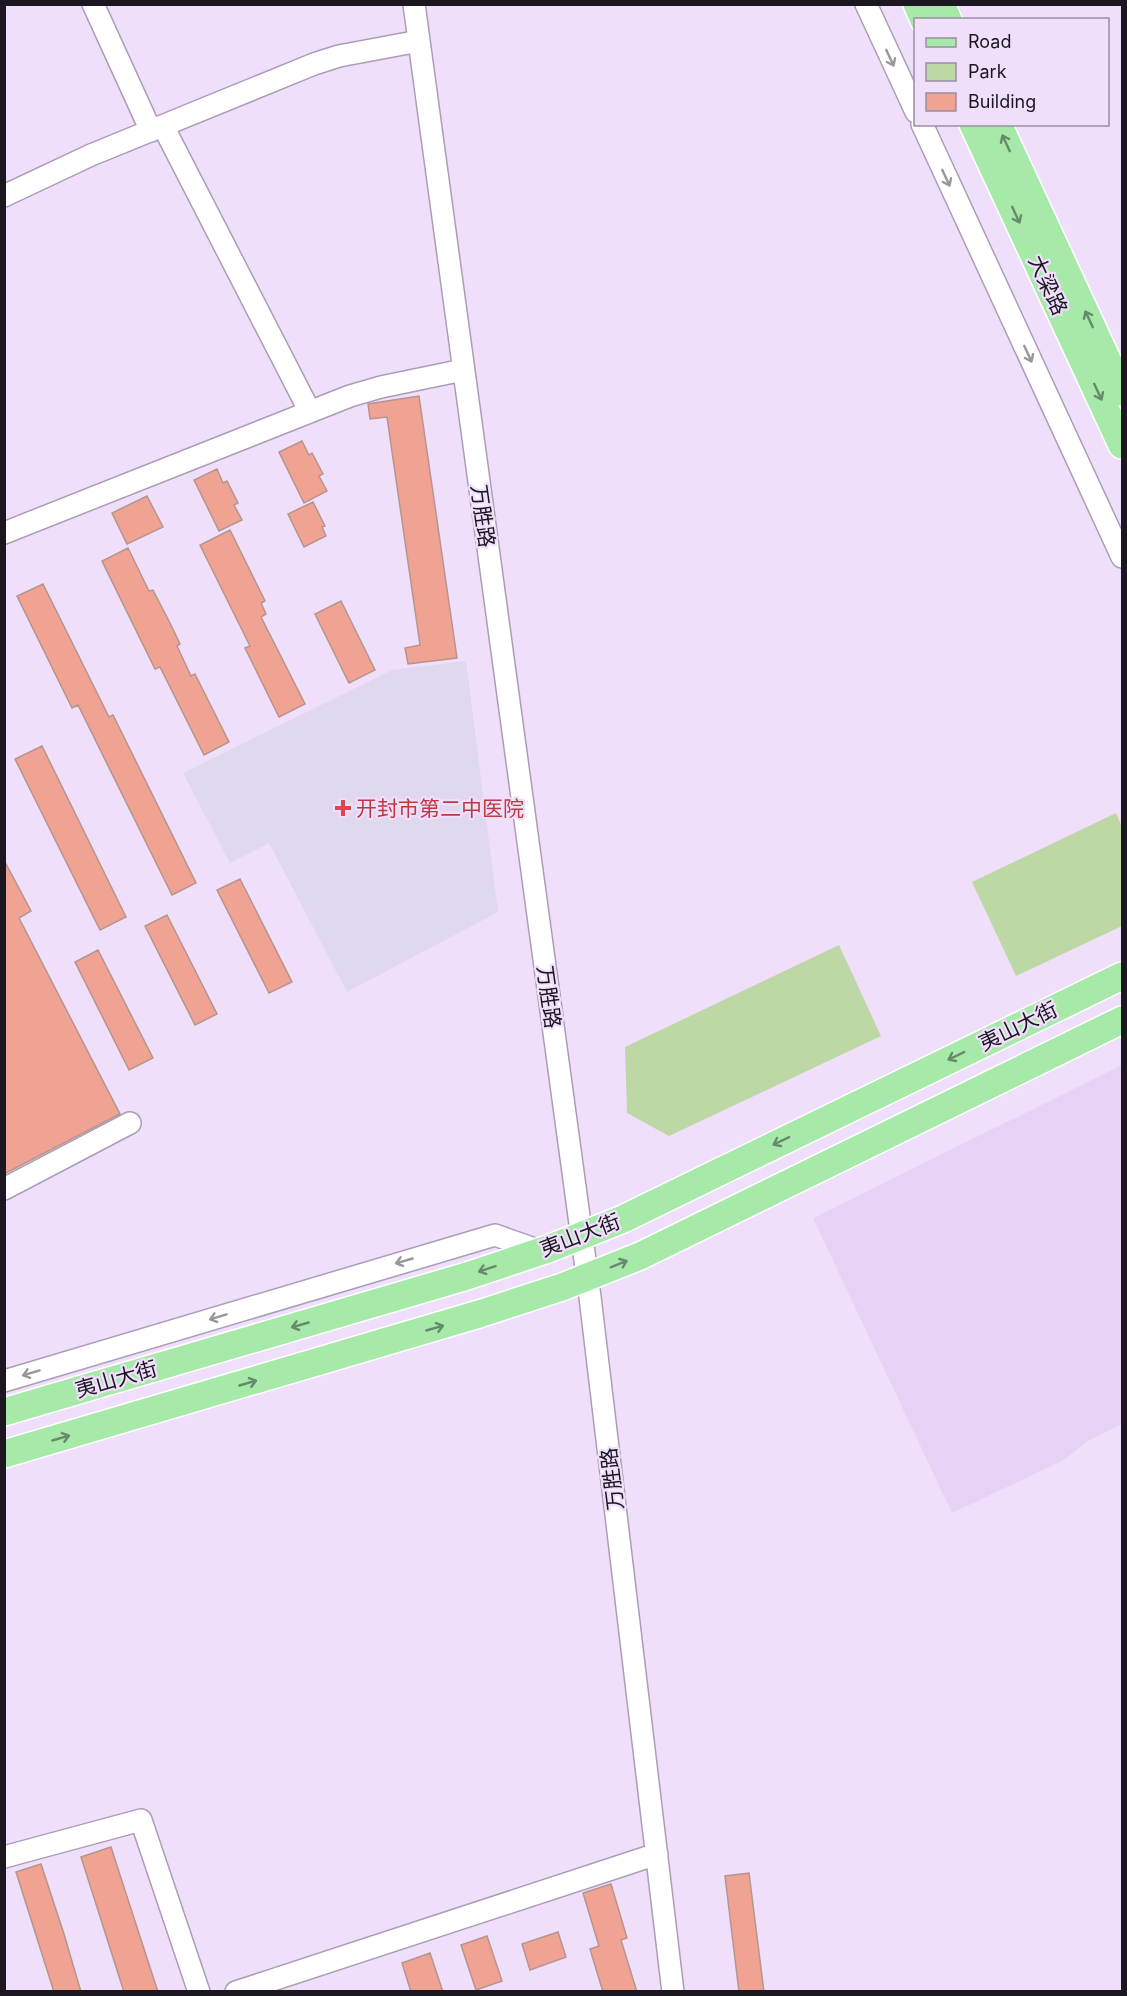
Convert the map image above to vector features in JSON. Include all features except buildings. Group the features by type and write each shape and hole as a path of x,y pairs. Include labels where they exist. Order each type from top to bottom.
{"main road":[{"path":"917,4 923,18"},
{"path":"941,4 947,18"},
{"name":"大梁路","path":"974,126 1122,445"},
{"name":"大梁路","path":"999,126 1122,392"},
{"name":"夷山大街","path":"4,1412 467,1276 582,1235 623,1219 1122,976"},
{"name":"夷山大街","path":"4,1454 479,1314 588,1277 640,1256 1122,1020"}],"street":[{"path":"93,4 310,412"},
{"name":"万胜路","path":"414,4 588,1277 673,1992"},
{"path":"866,4 914,110"},
{"path":"4,196 92,155 314,64 339,56 419,41"},
{"path":"922,126 1122,557"},
{"path":"4,533 350,396 381,387 463,370"},
{"path":"4,1189 130,1123"},
{"path":"4,1381 495,1235 540,1251"},
{"path":"4,1857 141,1820 199,1992"},
{"path":"236,1992 657,1854"}],"shaded area":[{"name":"开封市第二中医院","path":"466,661 498,912 347,992 269,843 230,863 183,773 392,670"},
{"path":"1122,1065 1122,1424 1086,1442 1064,1460 952,1513 813,1218"}],"green space":[{"path":"1116,813 1122,827 1122,926 1016,976 972,882"},
{"path":"839,945 881,1036 669,1136 627,1113 625,1047"}],"place":[{"name":"开封市第二中医院","path":"343,808"}]}
